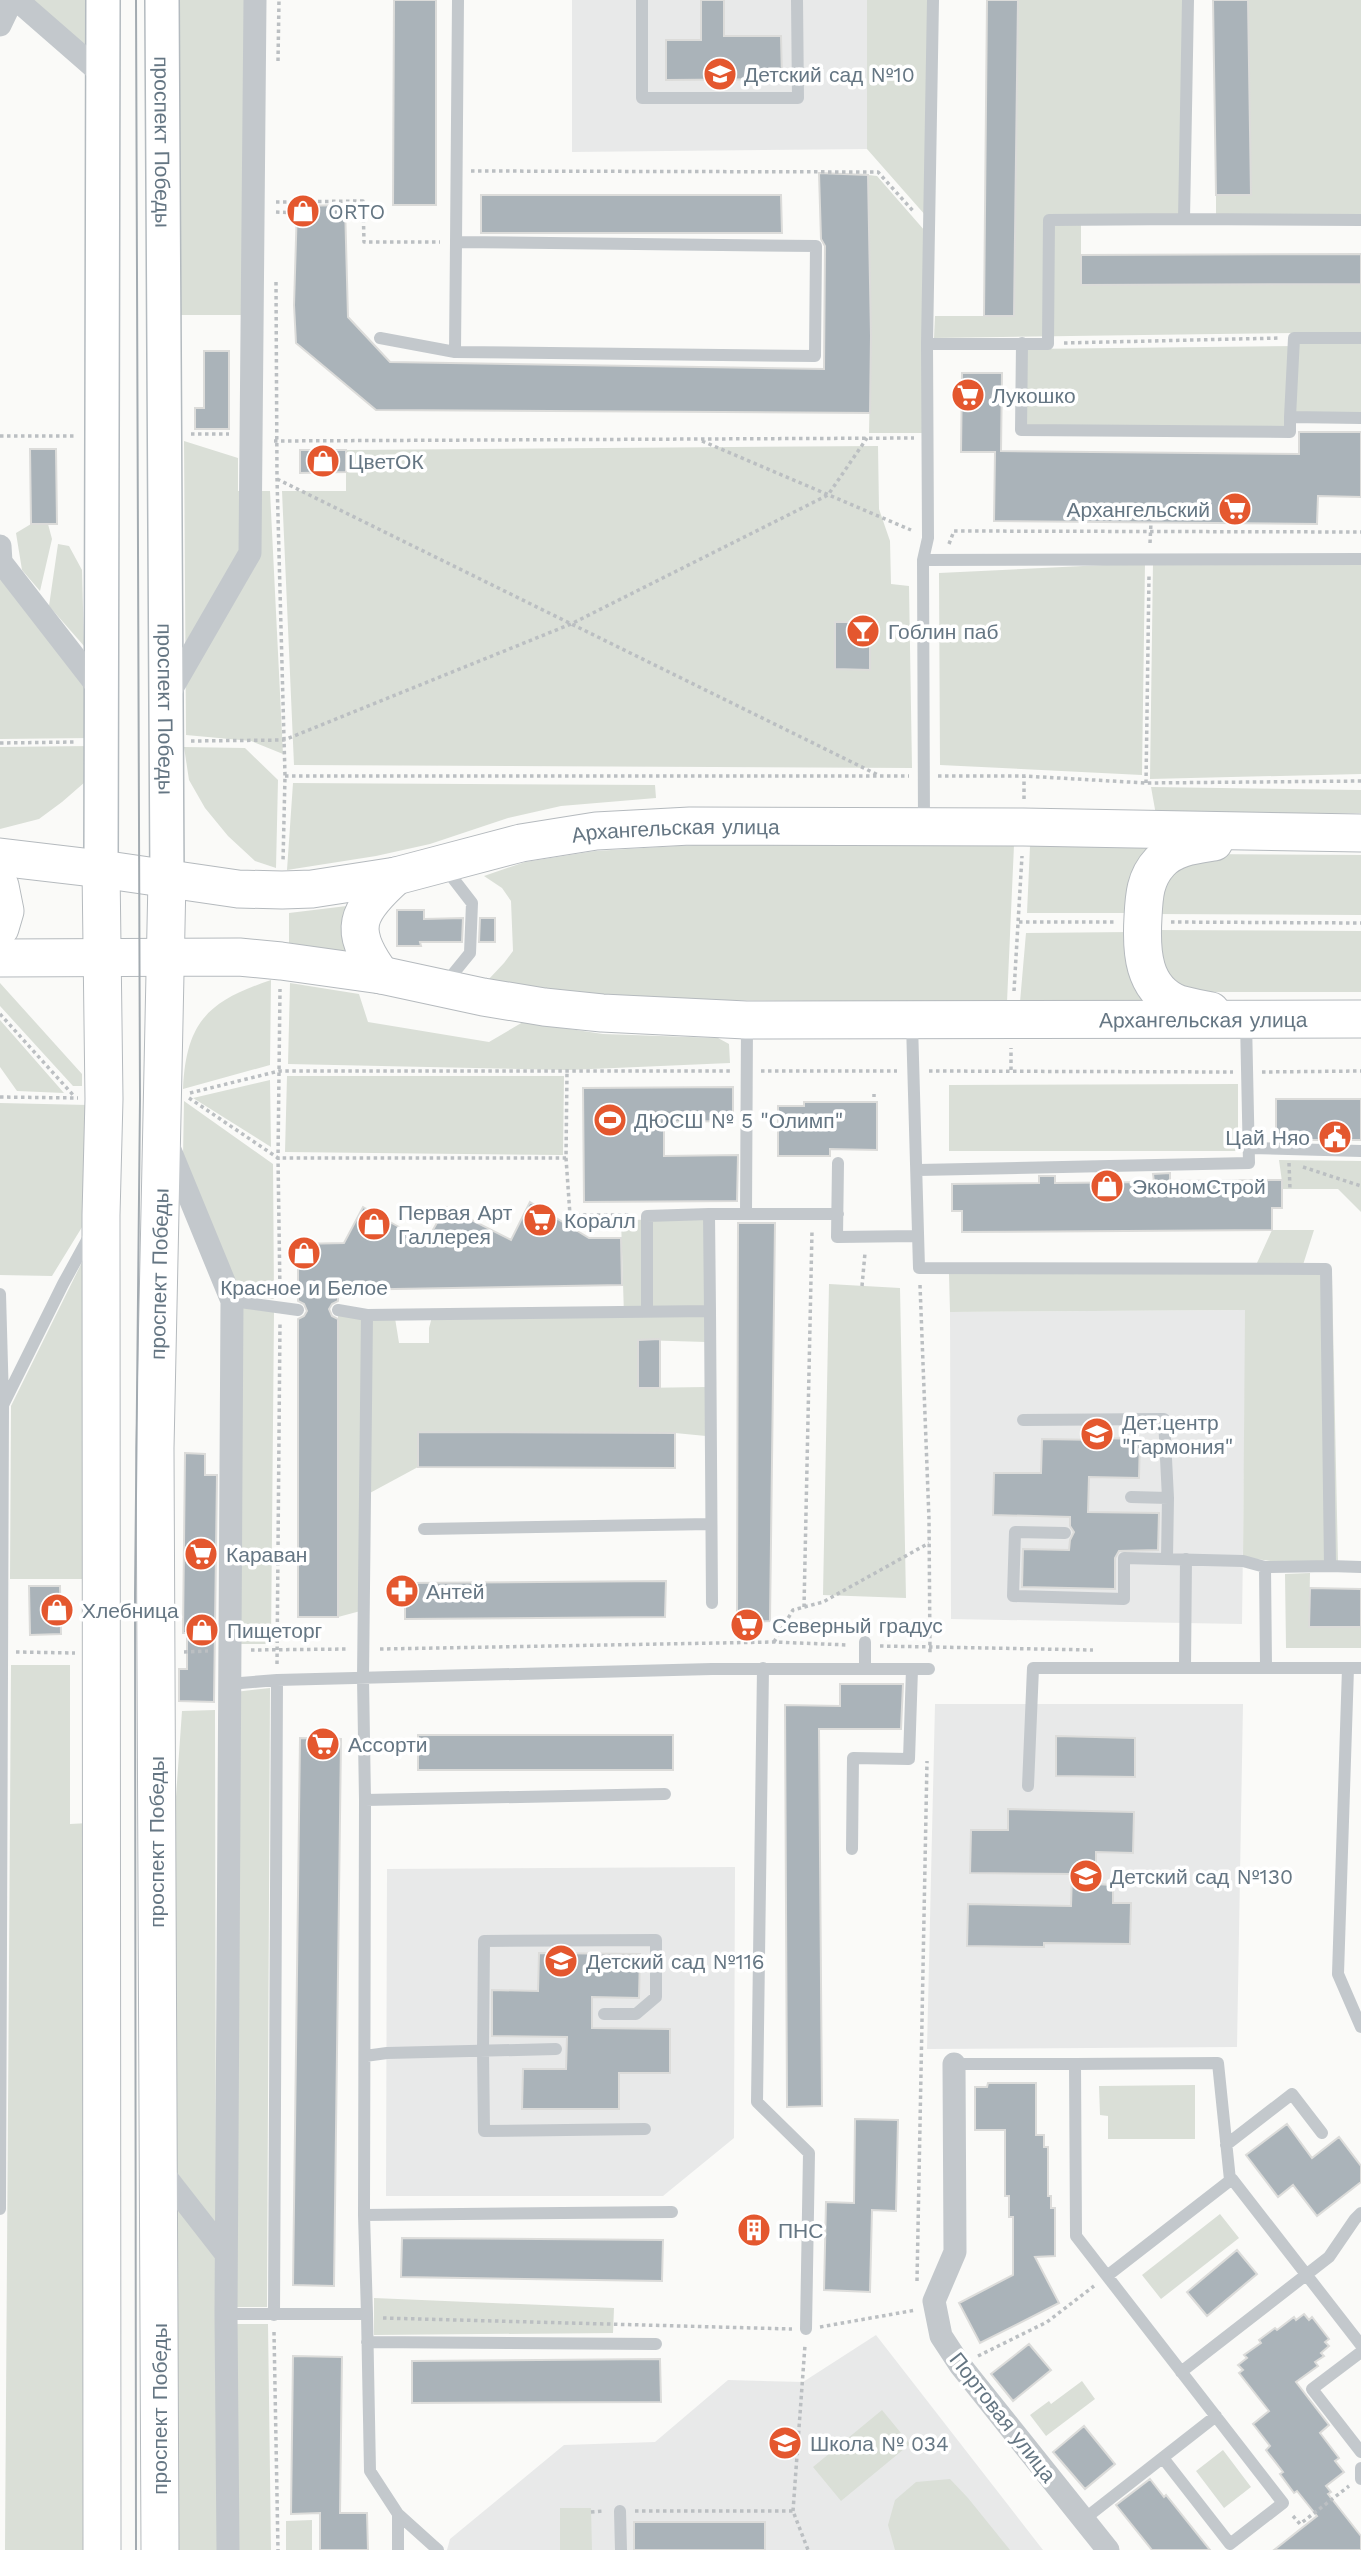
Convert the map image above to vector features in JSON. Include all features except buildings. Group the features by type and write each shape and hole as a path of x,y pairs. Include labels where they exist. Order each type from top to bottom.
{"main road":[{"path":"102,2550 101,1215 90,1098 102,957 103,0"},
{"name":"проспект Победы","path":"160,2550 155,1448 167,879 162,0"},
{"name":"Архангельская улица","path":"0,858 101,869 237,889 282,890 396,876 521,843 596,831 690,826 1023,827 1361,833"},
{"path":"1245,1020 1177,1003 1160,990 1146,972 1141,950 1144,892 1149,876 1161,860 1181,848 1260,833"},
{"path":"381,975 363,946 360,929 362,915 369,900 396,876"},
{"name":"Архангельская улица","path":"0,958 239,957 381,975 482,997 591,1012 746,1020 1361,1018"}],"street":[{"path":"0,25 12,0"},
{"path":"17,0 103,75"},
{"path":"166,700 250,553 255,0"},
{"path":"0,546 1,562 101,691"},
{"path":"163,1135 232,1301 226,2254 228,2550"},
{"name":"Портовая улица","path":"954,2064 955,2252 934,2301 941,2336 960,2365 1108,2550"},
{"path":"158,2167 226,2254"}],"lane":[{"path":"455,352 458,0"},
{"path":"642,0 642,97 798,98 797,0"},
{"path":"924,827 923,560 928,538 926,438 933,0"},
{"path":"1184,219 1188,0"},
{"path":"927,344 1048,344 1049,220 1361,220"},
{"path":"380,338 455,352 815,356 816,246 456,242"},
{"path":"1022,344 1021,430 1290,432 1294,338 1361,338"},
{"path":"1290,417 1361,418"},
{"path":"923,560 1361,559"},
{"path":"442,863 472,903 470,953 442,988"},
{"path":"746,1020 746,1213"},
{"path":"912,1020 919,1268 1326,1269 1330,1566"},
{"path":"918,1170 1249,1163 1245,1020"},
{"path":"1250,1148 1361,1151"},
{"path":"838,1163 837,1237 918,1236"},
{"path":"647,1311 647,1216 838,1213"},
{"path":"709,1214 712,1603"},
{"path":"3,1405 63,1284 101,1215"},
{"path":"0,1294 3,1405 0,2210"},
{"path":"232,1301 298,1310"},
{"path":"338,1310 367,1315 710,1311"},
{"path":"367,1315 363,1649 364,2215 370,2471 398,2514 438,2550"},
{"path":"1024,1420 1164,1419 1168,1498 1167,1558"},
{"path":"1131,1497 1168,1498"},
{"path":"424,1528 710,1524"},
{"path":"1065,1533 1015,1532 1013,1596 1124,1599 1124,1558 1243,1561 1265,1566 1361,1567"},
{"path":"1185,1667 1186,1559"},
{"path":"1265,1566 1266,1666"},
{"path":"865,1644 865,1669"},
{"path":"763,1668 758,2102 808,2154 806,2329"},
{"path":"228,1684 276,1680 763,1668 929,1669"},
{"path":"1028,1786 1033,1668 1354,1668 1338,1974 1361,2027"},
{"path":"852,1849 853,1758 909,1759 912,1669"},
{"path":"274,2315 276,1680"},
{"path":"365,1800 665,1794"},
{"path":"604,2014 636,2014 656,1997 656,1940 484,1941 484,2131 645,2129"},
{"path":"365,2056 387,2053 556,2049"},
{"path":"954,2064 1218,2063 1230,2180"},
{"path":"1075,2064 1076,2235 1283,2503 1230,2544 1163,2458"},
{"path":"1226,2145 1292,2094 1322,2133"},
{"path":"1230,2180 1232,2179 1361,2345"},
{"path":"1107,2276 1230,2180"},
{"path":"364,2215 672,2212"},
{"path":"1181,2372 1329,2257 1354,2219 1361,2213"},
{"path":"226,2314 367,2316"},
{"path":"367,2342 656,2344"},
{"path":"1361,2352 1312,2389 1361,2452"},
{"path":"1083,2520 1216,2416"},
{"path":"1361,2468 1361,2478"},
{"path":"621,2511 621,2550"},
{"path":"398,2514 398,2550"}],"path":[{"path":"278,67 279,0"},
{"path":"457,171 878,172 929,229"},
{"path":"297,213 276,212 276,202 363,201 364,242 456,242"},
{"path":"276,278 276,442 285,776 282,890"},
{"path":"1048,344 1294,338"},
{"path":"164,434 250,434 276,442 926,438"},
{"path":"0,436 102,436"},
{"path":"284,740 571,624 828,495 867,438"},
{"path":"701,440 928,538"},
{"path":"277,479 881,776"},
{"path":"1146,783 1151,522"},
{"path":"954,531 1361,532"},
{"path":"285,776 1024,776 1146,783 1361,781"},
{"path":"1011,1070 1024,776"},
{"path":"1019,922 1361,923"},
{"path":"276,1680 281,961"},
{"path":"0,1014 90,1098"},
{"path":"566,1158 278,1158 183,1094 279,1071 1361,1071"},
{"path":"568,1072 566,1158 569,1215 647,1216"},
{"path":"0,1097 90,1098"},
{"path":"1290,1189 1289,1163 1361,1186"},
{"path":"804,1607 812,1213"},
{"path":"862,1286 867,1236"},
{"path":"919,1268 929,1543 929,1669"},
{"path":"774,1642 793,1610 823,1602 929,1543"},
{"path":"155,1653 774,1642 1104,1650"},
{"path":"2,1652 102,1653"},
{"path":"917,2282 927,1753"},
{"path":"960,2365 1046,2322 1107,2276"},
{"path":"367,2316 806,2329 917,2310"},
{"path":"274,2315 278,2550"},
{"path":"806,2329 793,2511 808,2550"},
{"path":"1283,2503 1300,2524 1361,2478"},
{"path":"591,2512 793,2511"}],"shaded area":[{"path":"17,0 103,0 103,75"},
{"path":"162,0 255,0 252,315 164,315"},
{"name":"Детский сад №10","path":"572,0 867,0 867,149 572,152"},
{"path":"867,0 929,0 926,216 867,149"},
{"path":"1018,0 1183,0 1180,214 1081,215 1081,285 1361,284 1361,413 1286,413 1285,428 1025,425 1027,349 1297,346 1296,333 934,338 935,316 1014,316"},
{"path":"1248,0 1361,0 1361,218 1216,216 1216,195 1250,195"},
{"path":"868,175 877,176 925,231 923,433 869,433 871,336"},
{"path":"184,441 238,458 238,491 270,491 283,754 251,741 186,735"},
{"path":"878,446 879,509 890,541 891,584 909,586 912,768 294,765 282,491 346,491 346,450"},
{"path":"31,524 48,524 52,539 40,591 22,570 16,533"},
{"path":"58,544 69,546 82,570 84,646 49,606"},
{"path":"0,546 89,685 92,738 0,739"},
{"path":"1153,562 1361,563 1361,774 1150,779"},
{"path":"1145,563 1142,775 940,765 939,573"},
{"path":"91,746 85,782 39,819 0,829 0,747"},
{"path":"184,747 245,748 278,780 276,868 255,861 228,836 205,808 189,780"},
{"path":"293,783 655,785 656,798 561,806 508,818 430,844 376,856 287,870"},
{"path":"1151,787 1361,790 1361,813 1156,815"},
{"path":"1165,844 1132,913 1027,913 1030,846"},
{"path":"693,845 1014,845 1007,1002 669,1000 603,996 488,980 513,951 511,901 502,888 484,876 525,862 595,851"},
{"path":"1200,854 1361,855 1361,915 1152,914 1160,875"},
{"path":"355,905 356,953 289,943 289,913"},
{"path":"1151,930 1361,931 1361,992 1188,992 1168,983"},
{"path":"1131,932 1155,1003 1020,1002 1026,933"},
{"path":"271,980 270,1065 183,1089 189,1046 205,1017 232,996"},
{"path":"0,983 82,1074 82,1086 73,1086 0,1006"},
{"path":"290,983 359,994 368,1022 489,1042 523,1022 603,1034 718,1038 729,1044 730,1063 568,1070 288,1064"},
{"path":"0,1020 64,1093 17,1091 0,1067"},
{"path":"287,1076 564,1076 563,1155 285,1152"},
{"path":"270,1080 271,1147 193,1098"},
{"path":"1238,1084 1238,1151 949,1151 949,1085"},
{"path":"184,1101 273,1164 274,1299 238,1296 183,1156"},
{"path":"0,1103 88,1105 87,1219 52,1276 0,1275"},
{"path":"1279,1160 1361,1161 1361,1212 1338,1189 1283,1189"},
{"path":"704,1219 706,1342 639,1340 638,1388 706,1387 706,1436 675,1433 418,1432 418,1467 368,1494 368,1609 338,1617 338,1310 395,1318 399,1343 429,1343 432,1317 624,1315 621,1220"},
{"path":"1272,1230 1314,1230 1302,1268 1332,1275 1338,1562 1277,1562 1243,1557 1245,1310 950,1312 949,1274 1252,1274"},
{"path":"89,1248 94,1579 10,1579 11,1406"},
{"path":"829,1284 900,1288 906,1598 823,1595"},
{"path":"238,1307 274,1312 271,1644 235,1644"},
{"name":"Дет.центр \"Гармония\"","path":"1246,1310 1242,1624 951,1619 950,1312"},
{"path":"1310,1573 1309,1626 1361,1627 1361,1648 1286,1648 1285,1574"},
{"path":"11,1665 70,1665 70,1824 89,1823 92,2550 5,2550"},
{"path":"270,1688 267,2307 234,2307 235,1692"},
{"name":"Детский сад №130","path":"935,1704 1243,1704 1237,2047 927,2049"},
{"path":"215,1710 216,2225 177,2173 174,1825 182,1711"},
{"name":"Детский сад №116","path":"735,1867 734,2138 663,2196 386,2196 387,1869"},
{"path":"1195,2085 1195,2139 1108,2139 1108,2116 1100,2115 1099,2086"},
{"path":"175,2203 217,2257 219,2550 176,2550"},
{"path":"1220,2214 1239,2238 1161,2299 1142,2275"},
{"path":"374,2298 614,2308 613,2333 374,2335"},
{"path":"233,2324 268,2324 271,2550 235,2550"},
{"name":"Школа № 034","path":"876,2335 1043,2550 447,2550 450,2539 564,2445 655,2442 728,2380 803,2382"},
{"path":"1082,2381 1095,2399 1046,2436 1030,2415 1049,2401 1051,2404"},
{"path":"882,2410 910,2444 841,2501 813,2467"},
{"path":"1223,2450 1251,2487 1224,2508 1196,2471"},
{"path":"950,2479 1010,2550 895,2550 888,2525 895,2500 916,2482"},
{"path":"560,2508 591,2508 592,2550 560,2550"},
{"path":"312,2520 312,2550 286,2550 286,2521"}],"tram line":[{"path":"136,0 140,1099 135,1595 136,2550"}],"place":[{"name":"Детский сад №10","path":"720,74"},
{"name":"ORTO","path":"303,211"},
{"name":"Лукошко","path":"968,395"},
{"name":"ЦветОК","path":"323,461"},
{"name":"Архангельский","path":"1235,509"},
{"name":"Гоблин паб","path":"863,631"},
{"name":"ДЮСШ № 5 \"Олимп\"","path":"610,1120"},
{"name":"Цай Няо","path":"1335,1137"},
{"name":"ЭкономСтрой","path":"1107,1186"},
{"name":"Коралл","path":"540,1220"},
{"name":"Первая Арт Галлерея","path":"374,1224"},
{"name":"Красное и Белое","path":"304,1253"},
{"name":"Дет.центр \"Гармония\"","path":"1097,1434"},
{"name":"Караван","path":"201,1554"},
{"name":"Антей","path":"402,1591"},
{"name":"Хлебница","path":"57,1610"},
{"name":"Северный градус","path":"747,1625"},
{"name":"Пищеторг","path":"202,1630"},
{"name":"Ассорти","path":"323,1744"},
{"name":"Детский сад №130","path":"1086,1876"},
{"name":"Детский сад №116","path":"561,1961"},
{"name":"ПНС","path":"754,2230"},
{"name":"Школа № 034","path":"785,2443"}]}
